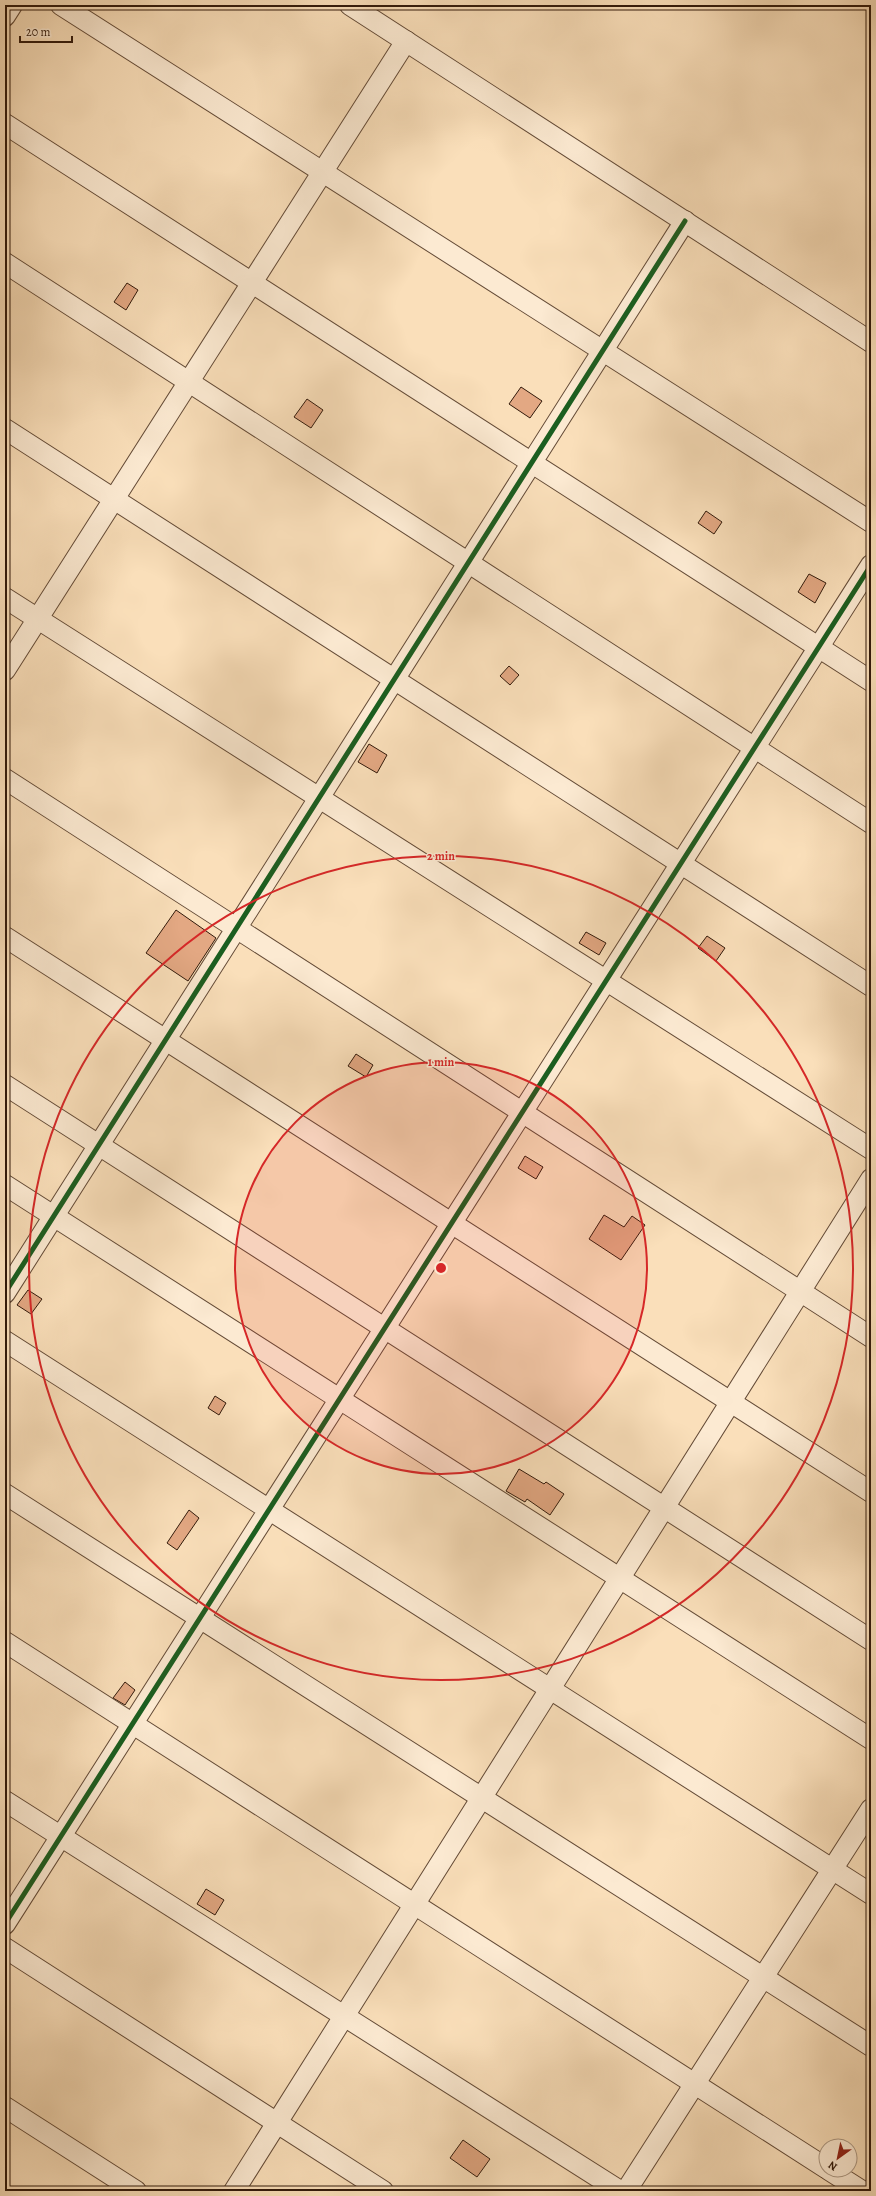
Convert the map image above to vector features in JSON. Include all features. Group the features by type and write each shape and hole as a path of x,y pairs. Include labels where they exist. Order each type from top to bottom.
{"street":[{"path":"5,16 12,5"},
{"path":"61,5 871,522"},
{"path":"350,5 871,342"},
{"path":"5,670 406,41"},
{"path":"5,124 871,681"},
{"path":"5,1293 685,222"},
{"path":"5,263 871,823"},
{"path":"5,429 871,986"},
{"path":"5,1924 871,565"},
{"path":"5,598 871,1149"},
{"path":"5,779 871,1337"},
{"path":"5,937 871,1492"},
{"path":"5,1085 871,1640"},
{"path":"234,2191 871,1179"},
{"path":"5,1185 871,1739"},
{"path":"5,1341 871,1894"},
{"path":"5,1494 871,2046"},
{"path":"5,1642 818,2163"},
{"path":"5,1801 620,2191"},
{"path":"626,2191 871,1809"},
{"path":"5,1948 383,2191"},
{"path":"5,2106 136,2191"},
{"path":"842,2178 862,2191"}],"building":[{"path":"127,283 138,290 126,310 114,302"},
{"path":"521,387 542,401 530,418 509,404"},
{"path":"307,399 323,410 311,428 294,417"},
{"path":"706,511 722,522 714,534 698,523"},
{"path":"809,574 826,583 815,603 798,592"},
{"path":"509,666 519,675 510,685 500,676"},
{"path":"369,744 387,755 377,773 358,762"},
{"path":"176,910 216,938 188,981 146,953"},
{"path":"586,932 606,943 599,955 579,943"},
{"path":"707,936 725,948 716,961 698,948"},
{"path":"356,1054 373,1065 366,1077 348,1066"},
{"path":"525,1156 543,1167 536,1179 518,1168"},
{"path":"604,1215 624,1227 632,1216 645,1225 621,1260 589,1239"},
{"path":"28,1290 42,1299 31,1314 17,1305"},
{"path":"215,1396 226,1403 219,1415 208,1408"},
{"path":"519,1469 544,1484 546,1482 564,1494 550,1515 527,1499 525,1502 506,1491"},
{"path":"189,1510 199,1518 177,1550 167,1543"},
{"path":"125,1682 135,1690 125,1705 113,1698"},
{"path":"206,1889 224,1900 215,1915 197,1904"},
{"path":"463,2140 490,2159 477,2177 450,2158"}],"cycle path":[{"path":"5,1293 685,221"},
{"path":"5,1924 871,565"}]}
